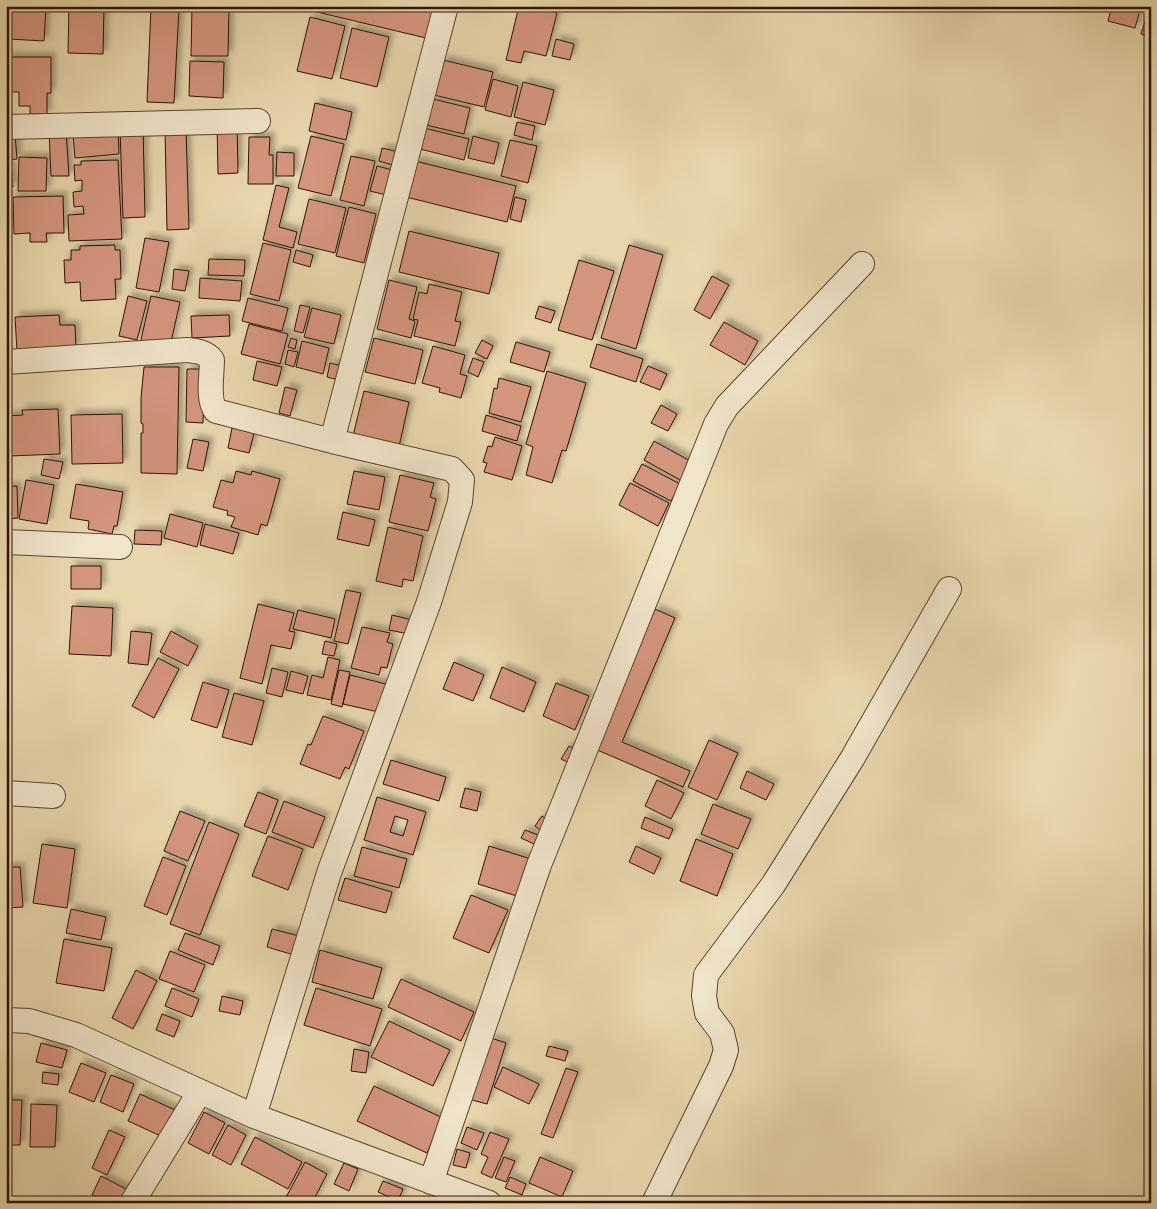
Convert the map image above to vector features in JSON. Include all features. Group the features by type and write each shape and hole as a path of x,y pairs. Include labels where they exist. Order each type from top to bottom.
{"street":[{"path":"332,441 446,6"},
{"path":"6,127 258,121"},
{"path":"431,1182 539,865 716,424 727,406 746,385 862,264"},
{"path":"6,362 187,350 200,352 209,356 212,360 211,398 212,407 216,411 452,469 462,480 462,489 429,602 329,873 254,1116"},
{"path":"6,542 120,547"},
{"path":"654,1203 721,1066 726,1050 722,1033 707,1013 704,996 706,975 773,885 852,759 950,589"},
{"path":"6,793 52,796"},
{"path":"6,1020 29,1021 76,1036 199,1093 254,1116 489,1203"},
{"path":"132,1203 199,1093"}],"building":[{"path":"11,6 46,6 44,41 9,39"},
{"path":"69,6 104,6 103,54 68,53"},
{"path":"192,6 229,6 228,56 191,56"},
{"path":"318,6 434,6 426,38 317,12"},
{"path":"519,6 530,6 557,13 546,56 524,51 521,63 506,60"},
{"path":"1112,6 1141,6 1135,28 1108,21"},
{"path":"1151,6 1151,38 1141,34"},
{"path":"151,7 179,8 174,103 147,102"},
{"path":"310,17 345,26 332,79 297,71"},
{"path":"352,28 389,37 377,87 340,78"},
{"path":"556,39 574,44 570,60 552,56"},
{"path":"6,57 51,57 51,93 47,93 47,114 30,114 30,106 19,106 19,92 6,92"},
{"path":"443,60 493,72 484,107 434,95"},
{"path":"190,61 224,62 223,98 189,96"},
{"path":"493,79 518,86 511,117 485,110"},
{"path":"523,82 554,90 545,125 514,117"},
{"path":"433,99 470,108 464,134 426,125"},
{"path":"315,103 352,112 346,140 309,131"},
{"path":"517,122 535,126 532,140 514,135"},
{"path":"217,123 237,123 238,173 218,174"},
{"path":"143,127 145,217 123,218 120,128"},
{"path":"186,128 189,229 167,230 165,129"},
{"path":"424,128 469,139 464,160 420,149"},
{"path":"66,130 69,176 51,176 49,131"},
{"path":"118,131 119,154 75,158 73,135"},
{"path":"6,135 15,135 17,159 6,160"},
{"path":"311,136 344,144 331,196 298,188"},
{"path":"473,136 499,143 494,164 468,158"},
{"path":"249,137 270,137 269,155 273,155 273,184 248,184"},
{"path":"510,140 537,146 528,183 501,176"},
{"path":"382,148 399,152 396,166 379,161"},
{"path":"277,152 294,153 294,176 276,176"},
{"path":"351,156 375,161 364,206 340,200"},
{"path":"19,157 47,158 46,191 18,191"},
{"path":"118,160 122,239 69,241 68,215 84,214 83,206 74,207 73,192 82,191 82,180 75,181 74,165 81,165 81,161"},
{"path":"415,161 516,186 507,222 406,197"},
{"path":"6,165 11,165 13,187 6,187"},
{"path":"377,166 392,170 386,195 370,191"},
{"path":"276,185 289,188 279,227 297,232 293,248 263,240"},
{"path":"63,196 64,233 46,233 47,242 30,242 30,233 14,234 13,197"},
{"path":"515,197 526,200 521,222 510,219"},
{"path":"309,199 346,208 335,253 298,244"},
{"path":"349,207 376,214 364,263 336,256"},
{"path":"409,231 499,253 489,294 399,272"},
{"path":"145,238 169,242 159,292 136,288"},
{"path":"263,243 291,250 279,301 250,294"},
{"path":"115,245 115,250 120,250 121,279 115,279 116,299 81,301 80,282 65,283 64,260 71,260 71,250 80,250 80,246"},
{"path":"629,245 663,255 636,349 601,338"},
{"path":"296,250 313,255 310,267 293,262"},
{"path":"209,259 245,260 244,276 208,275"},
{"path":"579,260 614,271 592,340 558,330"},
{"path":"174,269 189,271 185,291 172,289"},
{"path":"712,276 729,285 710,319 694,310"},
{"path":"200,278 242,281 240,301 199,298"},
{"path":"389,280 417,287 409,319 415,321 411,338 377,329"},
{"path":"429,284 462,292 455,321 461,322 455,346 414,336 418,320 413,319 419,292 427,294"},
{"path":"128,296 147,301 137,340 119,336"},
{"path":"151,296 180,302 170,346 140,344"},
{"path":"248,298 288,308 282,331 242,321"},
{"path":"300,305 310,307 303,333 294,331"},
{"path":"539,306 555,311 551,323 535,318"},
{"path":"312,308 341,315 334,344 304,337"},
{"path":"59,315 60,325 75,325 76,348 17,351 15,317"},
{"path":"229,315 230,336 192,338 191,316"},
{"path":"724,322 758,341 745,365 710,345"},
{"path":"249,324 288,334 280,364 241,354"},
{"path":"291,338 297,340 295,349 288,347"},
{"path":"374,338 423,350 415,384 365,372"},
{"path":"482,340 493,346 487,359 475,353"},
{"path":"302,341 329,348 323,374 296,367"},
{"path":"516,342 550,352 544,372 510,362"},
{"path":"597,344 643,359 636,382 590,367"},
{"path":"433,346 465,355 460,374 467,376 461,398 439,392 440,388 422,383"},
{"path":"288,350 298,352 294,367 285,364"},
{"path":"473,358 484,362 478,377 468,372"},
{"path":"257,361 282,367 277,386 253,380"},
{"path":"330,363 346,367 342,381 327,377"},
{"path":"648,366 667,374 660,390 640,382"},
{"path":"144,367 179,367 177,474 141,473 141,433 143,433 143,424 141,423 141,398"},
{"path":"187,369 204,369 203,423 186,422"},
{"path":"547,371 586,383 566,451 562,450 552,483 526,475 533,447 526,444"},
{"path":"499,378 531,387 521,422 489,413 494,388 497,389"},
{"path":"285,387 297,390 290,416 279,413"},
{"path":"364,391 409,402 398,451 352,440"},
{"path":"661,405 677,414 668,431 651,423"},
{"path":"58,409 60,454 8,456 6,416 23,415 22,410"},
{"path":"122,414 123,463 72,464 71,415"},
{"path":"486,415 521,426 517,441 482,431"},
{"path":"232,428 254,433 249,453 228,448"},
{"path":"495,437 522,446 512,480 484,472 487,463 483,462 488,446 492,447"},
{"path":"193,439 209,442 203,471 187,468"},
{"path":"654,441 692,462 682,481 644,460"},
{"path":"44,459 63,462 59,479 41,475"},
{"path":"642,464 680,484 671,501 633,481"},
{"path":"236,471 251,475 252,471 280,479 267,526 261,524 258,535 231,527 235,517 227,515 228,511 213,507 221,480 233,483"},
{"path":"354,471 385,477 379,510 347,504"},
{"path":"400,475 434,483 430,497 436,499 428,531 389,522"},
{"path":"26,480 54,485 47,524 19,519"},
{"path":"630,483 669,503 658,526 619,505"},
{"path":"76,484 123,492 117,526 114,526 112,534 88,529 89,521 70,518"},
{"path":"17,486 18,518 6,519 6,487"},
{"path":"343,512 375,520 369,546 337,539"},
{"path":"170,514 203,523 197,547 164,538"},
{"path":"205,524 239,533 233,554 200,545"},
{"path":"388,527 423,536 413,581 403,579 402,587 376,581"},
{"path":"135,530 162,531 161,545 134,544"},
{"path":"71,566 101,566 101,589 71,589"},
{"path":"346,590 361,593 348,644 334,641"},
{"path":"258,604 294,613 289,631 295,632 291,649 271,645 262,684 240,678"},
{"path":"72,606 113,608 111,656 69,654"},
{"path":"655,609 675,618 622,742 690,771 683,787 595,749"},
{"path":"298,610 335,619 331,638 293,629"},
{"path":"392,615 412,620 409,634 389,630"},
{"path":"362,627 390,633 387,642 393,644 387,668 381,667 379,675 351,668"},
{"path":"131,631 152,633 148,665 128,663"},
{"path":"171,631 198,646 188,666 160,652"},
{"path":"325,641 337,644 334,656 322,654"},
{"path":"328,657 340,660 331,700 307,695 312,675 323,678"},
{"path":"158,658 179,669 154,718 132,706"},
{"path":"454,662 484,675 473,701 443,689"},
{"path":"502,667 536,682 524,712 490,698"},
{"path":"272,668 288,672 282,697 266,693"},
{"path":"339,670 350,672 342,707 331,704"},
{"path":"291,671 308,676 303,694 286,690"},
{"path":"350,675 390,685 383,713 343,704"},
{"path":"203,682 229,690 217,728 191,720"},
{"path":"556,683 589,696 575,730 543,716"},
{"path":"234,693 264,701 252,745 222,737"},
{"path":"323,716 364,731 349,769 345,767 340,779 300,764 308,744 311,745"},
{"path":"709,740 738,753 717,800 688,787"},
{"path":"569,746 582,753 575,766 561,759"},
{"path":"391,760 446,777 439,801 383,784"},
{"path":"747,771 774,784 766,800 740,788"},
{"path":"657,780 684,793 671,819 645,806"},
{"path":"465,788 481,792 477,811 460,807"},
{"path":"258,792 278,800 266,834 244,826"},
{"path":"377,797 426,812 413,855 364,840","holes":["395,816 408,820 403,836 390,832"]},
{"path":"284,801 325,817 313,848 272,832"},
{"path":"713,804 751,819 738,849 701,834"},
{"path":"180,811 205,821 188,861 164,851"},
{"path":"542,816 546,819 540,830 535,826"},
{"path":"645,817 673,829 669,839 641,828"},
{"path":"209,822 239,834 200,935 170,924"},
{"path":"525,830 538,835 534,844 521,838"},
{"path":"268,836 303,849 288,890 252,876"},
{"path":"696,839 733,854 717,896 680,881"},
{"path":"42,844 75,849 67,908 33,903"},
{"path":"489,846 531,859 520,897 478,884"},
{"path":"636,846 661,858 654,874 629,862"},
{"path":"362,847 407,859 399,888 354,876"},
{"path":"163,857 186,866 167,915 144,906"},
{"path":"6,867 20,867 23,907 6,908"},
{"path":"345,878 392,892 386,913 338,900"},
{"path":"471,895 508,910 489,953 453,938"},
{"path":"71,909 106,917 101,940 66,933"},
{"path":"272,929 299,936 294,955 267,947"},
{"path":"185,933 220,946 213,965 178,950"},
{"path":"64,939 112,948 104,991 56,983"},
{"path":"320,950 382,968 373,999 312,982"},
{"path":"170,951 205,965 194,992 159,979"},
{"path":"136,970 157,981 133,1029 112,1018"},
{"path":"401,979 474,1012 461,1041 388,1007"},
{"path":"172,988 199,999 192,1017 165,1006"},
{"path":"316,988 382,1009 370,1046 304,1025"},
{"path":"222,996 243,1001 240,1015 219,1011"},
{"path":"162,1014 180,1021 174,1037 156,1030"},
{"path":"389,1021 450,1050 433,1086 371,1057"},
{"path":"491,1038 506,1043 487,1104 472,1100"},
{"path":"41,1043 67,1050 62,1068 36,1062"},
{"path":"549,1046 568,1051 565,1061 546,1056"},
{"path":"354,1049 369,1052 366,1073 351,1071"},
{"path":"81,1063 106,1073 94,1102 69,1092"},
{"path":"503,1067 539,1084 529,1104 494,1087"},
{"path":"566,1068 578,1072 553,1138 541,1134"},
{"path":"43,1072 59,1074 58,1085 42,1083"},
{"path":"111,1075 134,1084 123,1112 100,1102"},
{"path":"374,1086 443,1118 427,1153 357,1121"},
{"path":"140,1094 175,1110 163,1137 128,1121"},
{"path":"6,1100 22,1100 20,1145 6,1145"},
{"path":"31,1104 57,1105 55,1147 30,1147"},
{"path":"204,1112 225,1123 209,1154 188,1143"},
{"path":"228,1125 246,1135 231,1165 212,1155"},
{"path":"467,1127 484,1133 477,1150 461,1143"},
{"path":"109,1130 125,1137 107,1175 92,1168"},
{"path":"490,1132 509,1139 492,1178 481,1173 488,1157 481,1154"},
{"path":"255,1137 302,1162 288,1189 241,1164"},
{"path":"457,1149 470,1153 466,1168 453,1165"},
{"path":"504,1157 515,1161 506,1182 495,1178"},
{"path":"540,1157 573,1171 562,1197 529,1183"},
{"path":"305,1162 327,1174 312,1203 283,1203"},
{"path":"344,1163 358,1169 349,1191 334,1184"},
{"path":"101,1176 128,1190 122,1203 107,1203 92,1195"},
{"path":"510,1177 526,1184 522,1195 505,1188"},
{"path":"383,1181 403,1189 398,1201 378,1192"}]}
